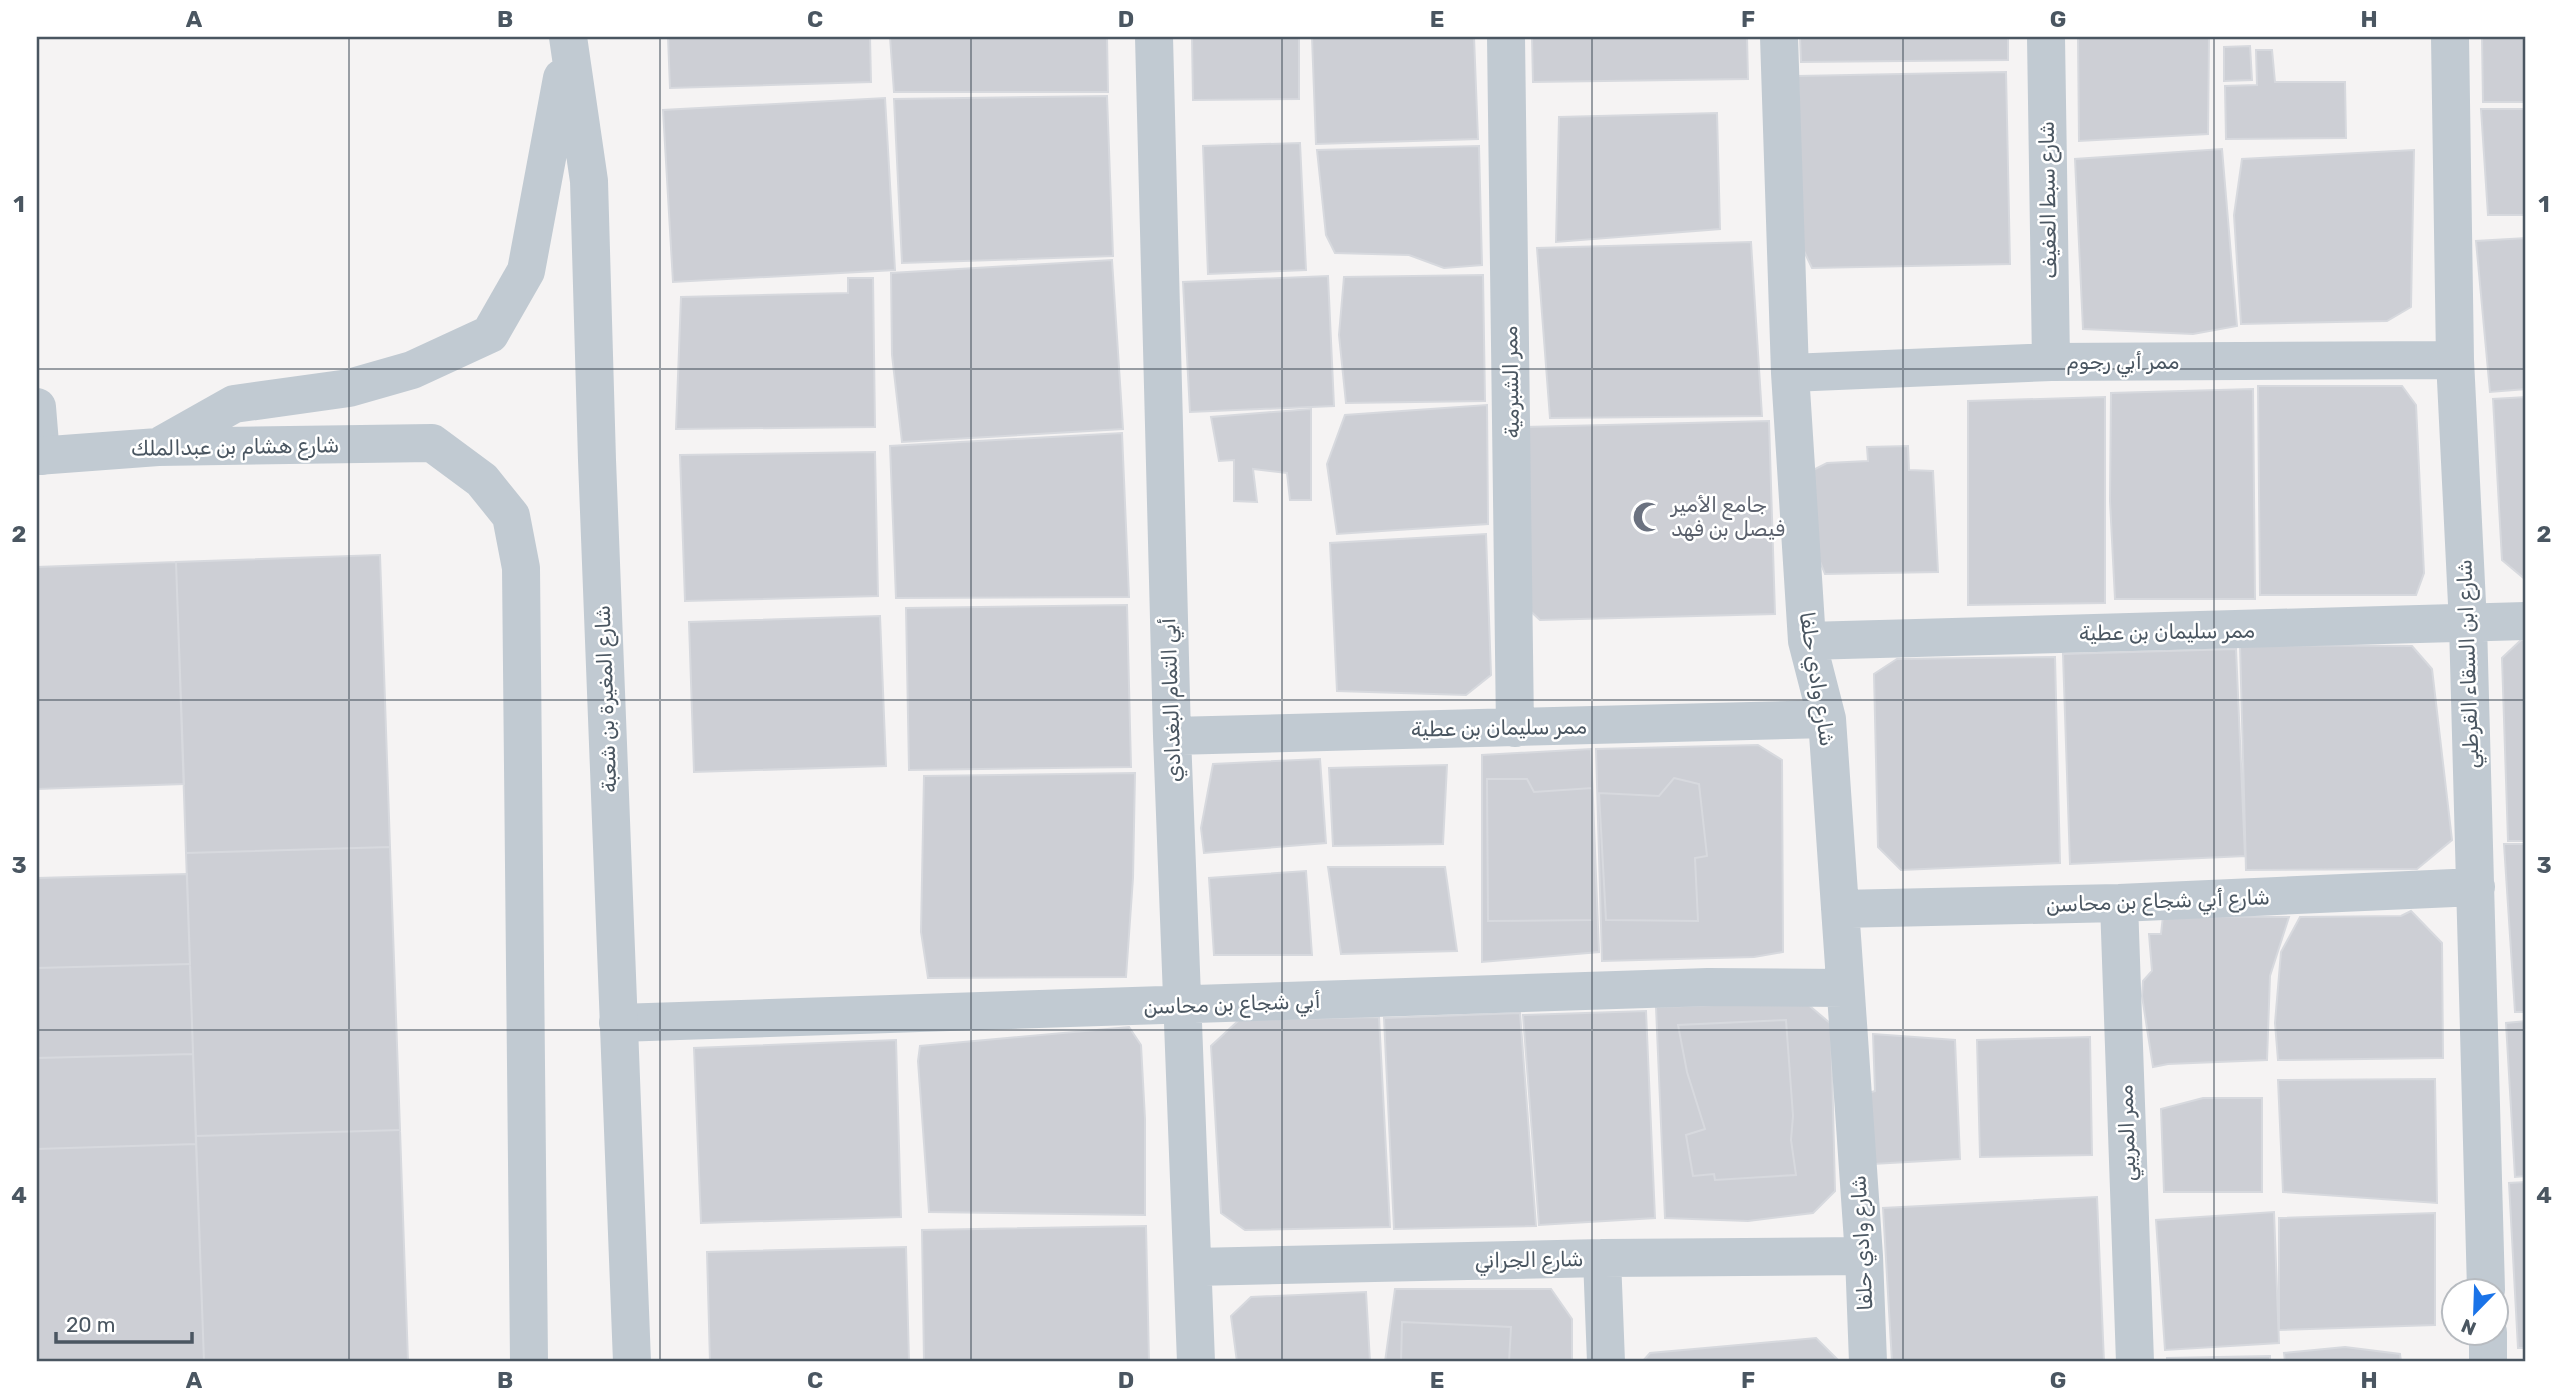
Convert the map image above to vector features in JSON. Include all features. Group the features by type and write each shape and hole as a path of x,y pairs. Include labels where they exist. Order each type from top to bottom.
{"street":[{"name":"أبي التمام البغدادي","path":"1154,37 1172,736 1196,1362"},
{"name":"ممر الشبرمية","path":"1506,37 1515,728"},
{"name":"شارع وادي حلفا","path":"1780,37 1790,373 1807,641 1827,719 1864,1256 1868,1362"},
{"name":"شارع سبط العفيف","path":"2046,37 2051,362"},
{"name":"شارع ابن السقاء القرطبي","path":"2450,37 2455,360 2468,624 2486,1276"},
{"path":"158,447 234,404 349,388 412,370 490,334 526,271 568,39"},
{"name":"شارع المغيرة بن شعبة","path":"568,39 589,181 596,447 632,1362"},
{"name":"ممر أبي رجوم","path":"1790,373 2051,362 2455,360"},
{"path":"37,407 39,456"},
{"name":"شارع هشام بن عبدالملك","path":"39,456 158,447 432,443 482,480 511,516 521,568 529,1362"},
{"name":"ممر سليمان بن عطية","path":"1807,641 2526,621"},
{"name":"ممر سليمان بن عطية","path":"1172,736 1827,719"},
{"name":"شارع أبي شجاع بن محاسن","path":"1840,909 2119,903 2476,887"},
{"name":"ممر المريبي","path":"2119,903 2135,1362"},
{"name":"أبي شجاع بن محاسن","path":"618,1023 1708,987 1845,988"},
{"name":"شارع الجراني","path":"1194,1267 1602,1258 1864,1256"},
{"path":"1602,1258 1606,1362"}],"building":[{"path":"668,37 870,37 871,82 670,88"},
{"path":"890,37 1107,37 1108,92 894,92"},
{"path":"1192,37 1299,37 1299,99 1193,100"},
{"path":"1312,37 1474,37 1478,139 1316,144"},
{"path":"1532,37 1747,37 1748,79 1533,82"},
{"path":"1800,37 2008,37 2008,60 1801,62"},
{"path":"2078,37 2209,37 2208,134 2079,141"},
{"path":"2482,37 2526,37 2526,102 2483,102"},
{"path":"2250,46 2252,80 2224,81 2224,47"},
{"path":"2256,50 2272,50 2275,82 2345,82 2346,138 2226,139 2225,86 2257,85"},
{"path":"2006,72 2010,264 1812,268 1802,247 1798,76"},
{"path":"1107,96 1113,256 902,263 894,99"},
{"path":"885,98 895,270 673,282 663,110"},
{"path":"2481,109 2526,109 2526,215 2488,215"},
{"path":"1717,113 1720,229 1556,242 1559,117"},
{"path":"1300,143 1306,270 1208,274 1203,146"},
{"path":"1479,146 1482,265 1444,268 1409,255 1335,253 1326,235 1317,150"},
{"path":"2222,149 2237,326 2193,334 2083,329 2075,159"},
{"path":"2414,150 2411,307 2387,321 2241,324 2234,215 2242,159"},
{"path":"2526,238 2526,389 2490,392 2476,241"},
{"path":"1751,242 1762,416 1550,418 1537,248"},
{"path":"1112,260 1123,429 902,442 892,355 891,273"},
{"path":"1483,275 1485,401 1346,403 1339,335 1344,277"},
{"path":"1328,276 1334,406 1190,412 1183,282"},
{"path":"848,278 873,278 875,427 676,429 681,297 848,293"},
{"path":"2258,386 2402,386 2416,405 2424,573 2416,595 2260,595"},
{"path":"2253,389 2255,599 2115,599 2110,501 2111,393"},
{"path":"2105,397 2105,603 1968,605 1968,401"},
{"path":"2526,397 2526,580 2502,560 2493,399"},
{"path":"1487,405 1488,524 1337,534 1327,464 1345,415"},
{"path":"1311,409 1311,500 1290,500 1287,473 1253,469 1257,502 1234,501 1234,460 1219,461 1211,417"},
{"name":"جامع الأمير فيصل بن فهد","path":"1769,421 1775,614 1540,620 1526,607 1521,427"},
{"path":"1122,433 1129,597 896,598 890,446"},
{"path":"1908,446 1909,470 1933,471 1938,572 1825,574 1817,554 1811,471 1827,463 1868,461 1867,447"},
{"path":"875,452 878,596 685,601 680,455"},
{"path":"1486,534 1491,675 1466,695 1337,691 1330,543"},
{"path":"380,555 390,847 186,853 176,562"},
{"path":"176,562 184,784 37,789 37,567"},
{"path":"1127,605 1131,767 909,770 906,608"},
{"path":"880,616 886,766 694,772 689,622"},
{"path":"2521,640 2526,640 2526,841 2508,841 2502,658"},
{"path":"2240,645 2412,646 2432,669 2452,840 2417,869 2246,870"},
{"path":"2236,649 2245,856 2070,864 2063,654"},
{"path":"2055,657 2060,863 1901,870 1878,847 1874,674 1897,659"},
{"path":"1758,745 1782,760 1783,952 1754,957 1602,961 1596,749"},
{"path":"1591,749 1599,952 1482,962 1482,755"},
{"path":"1320,759 1326,843 1204,853 1201,828 1213,764"},
{"path":"1447,765 1443,844 1333,846 1329,768"},
{"path":"1135,773 1133,878 1126,977 928,978 921,932 924,776"},
{"path":"1674,778 1699,784 1707,856 1695,858 1698,921 1606,920 1599,793 1659,796"},
{"path":"1487,779 1527,779 1534,792 1592,788 1592,920 1488,921"},
{"path":"2504,844 2526,844 2526,1012 2515,1012"},
{"path":"390,847 400,1130 196,1136 186,853"},
{"path":"1328,867 1445,867 1457,951 1341,954"},
{"path":"1306,871 1312,955 1214,955 1209,878"},
{"path":"187,874 190,964 37,968 37,878"},
{"path":"2411,911 2442,943 2443,1058 2278,1060 2275,1023 2281,952 2300,917 2401,916"},
{"path":"2163,916 2289,917 2270,976 2267,1060 2153,1067 2142,996 2143,981 2152,971 2149,934 2161,934"},
{"path":"190,964 193,1054 37,1058 37,968"},
{"path":"1805,1002 1831,1024 1835,1191 1813,1213 1748,1221 1665,1218 1656,1007"},
{"path":"1646,1011 1655,1218 1539,1225 1523,1015"},
{"path":"1520,1013 1536,1226 1394,1229 1384,1018"},
{"path":"1379,1017 1390,1227 1245,1230 1221,1213 1211,1046 1239,1020"},
{"path":"1786,1020 1793,1116 1791,1140 1796,1175 1715,1180 1714,1174 1693,1176 1686,1135 1705,1129 1687,1072 1678,1025"},
{"path":"2526,1021 2526,1176 2515,1177 2506,1023"},
{"path":"1129,1027 1141,1045 1145,1119 1145,1215 929,1212 918,1061 920,1046"},
{"path":"1873,1034 1955,1040 1960,1159 1873,1164 1859,1096 1875,1091"},
{"path":"2090,1037 2092,1155 1980,1157 1977,1040"},
{"path":"896,1040 901,1217 701,1223 694,1048"},
{"path":"193,1054 196,1144 37,1149 37,1058"},
{"path":"2435,1079 2437,1203 2283,1192 2278,1080"},
{"path":"2203,1098 2262,1098 2262,1192 2164,1192 2161,1109"},
{"path":"400,1130 408,1362 204,1362 196,1136"},
{"path":"196,1144 204,1362 37,1362 37,1149"},
{"path":"2526,1182 2526,1348 2518,1348 2509,1183"},
{"path":"2097,1197 2104,1362 1892,1362 1883,1208"},
{"path":"2274,1212 2279,1343 2165,1350 2156,1220"},
{"path":"2435,1213 2435,1325 2279,1330 2279,1218"},
{"path":"1146,1226 1149,1362 924,1362 922,1230"},
{"path":"906,1247 909,1362 710,1362 707,1252"},
{"path":"1395,1289 1551,1289 1572,1319 1572,1362 1385,1362"},
{"path":"1366,1292 1370,1362 1237,1362 1231,1316 1251,1297"},
{"path":"1402,1322 1511,1327 1509,1362 1401,1362"},
{"path":"1816,1338 1840,1362 1642,1362 1650,1353"},
{"path":"2345,1347 2400,1354 2401,1362 2285,1362 2284,1353"},
{"path":"2270,1356 2270,1362 2167,1362 2167,1358"}],"place":[{"name":"جامع الأمير فيصل بن فهد","path":"1648,517"}]}
